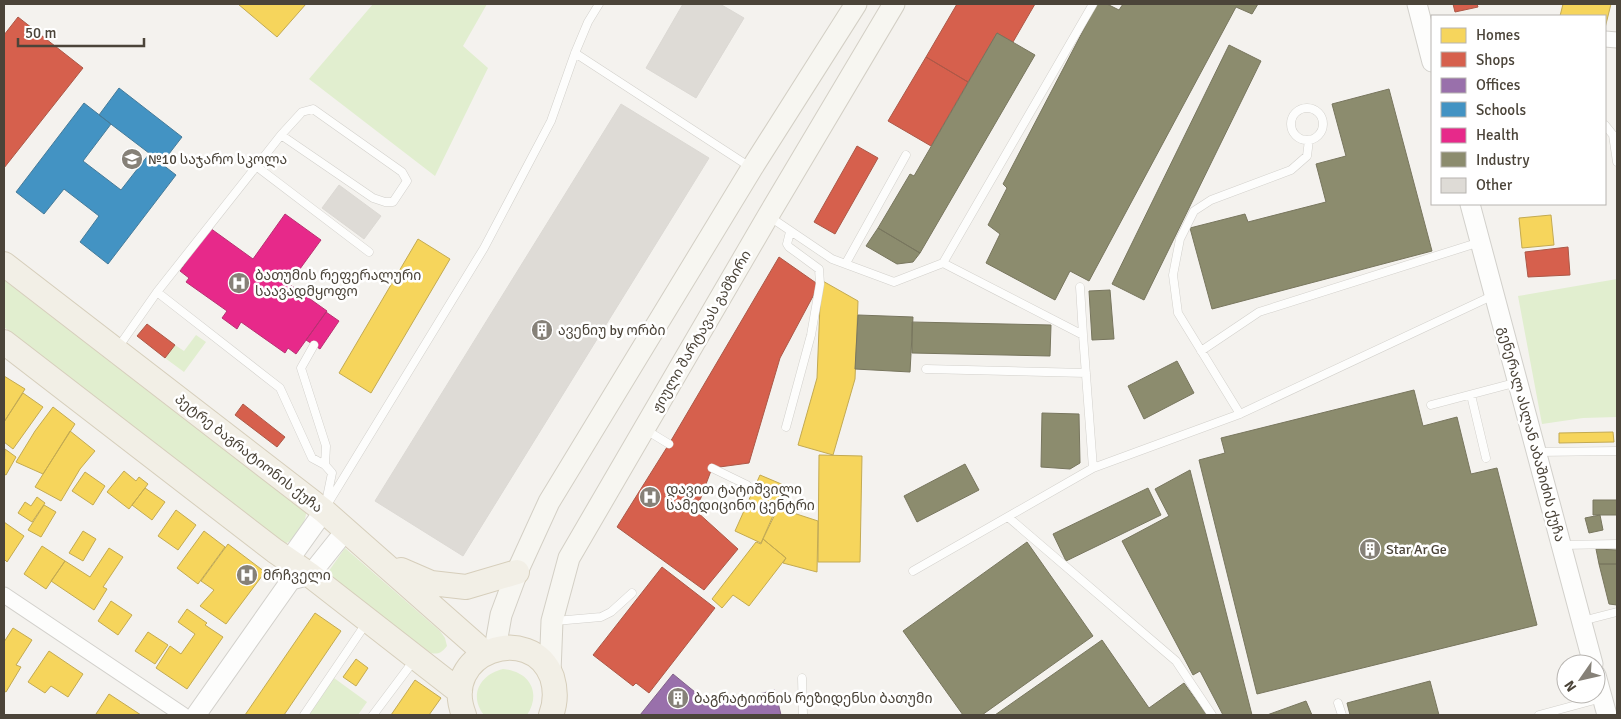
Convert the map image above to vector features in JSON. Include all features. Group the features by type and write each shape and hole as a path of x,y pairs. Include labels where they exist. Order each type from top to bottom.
{"main road":[{"path":"490,651 517,572 549,502 752,168 856,4"},
{"name":"ჟიული შარტავას გამზირი","path":"550,672 552,622 569,558 894,4"},
{"name":"პეტრე ბაგრატიონის ქუჩა","path":"4,264 324,511 490,651"},
{"path":"4,342 296,571 416,657 463,709"},
{"path":"376,556 408,574 432,583 466,587 517,572"},
{"path":"463,709 465,673 470,665 490,651 506,647 526,652 540,660 550,672 560,711"}],"street":[{"path":"1423,14 1431,57"},
{"name":"გენერალ ასლან აბაშიძის ქუჩა","path":"1470,205 1590,654"},
{"path":"196,715 296,571 324,511"},
{"path":"296,571 346,530"},
{"path":"4,595 183,715"}],"lane":[{"path":"324,511 484,248 551,121 575,53 588,22 599,4"},
{"path":"768,216 832,259 894,282 942,263 1092,4"},
{"path":"575,53 752,168"},
{"path":"1304,108 1318,112 1323,121 1322,131 1314,139 1310,140 1304,140 1294,135 1290,124 1294,114 1304,108"},
{"path":"115,350 157,292 256,166 281,135 302,112 313,109 402,172 407,180 393,202 385,202 374,198 281,135"},
{"path":"1606,125 1613,135 1617,162"},
{"path":"1240,414 1178,314 1173,275 1180,239 1194,211 1211,200 1291,170 1306,156 1310,140"},
{"path":"846,263 906,155"},
{"path":"256,166 369,252"},
{"path":"786,427 811,335 820,284 819,269 787,244 790,232"},
{"path":"1201,351 1259,312 1480,242"},
{"path":"942,263 1084,335"},
{"path":"1080,287 1093,468"},
{"path":"157,292 280,388 312,458 325,465 332,473 324,511"},
{"path":"913,571 1093,468 1240,414 1494,295"},
{"path":"314,345 300,368 326,446 325,465"},
{"path":"926,369 1086,373"},
{"path":"1431,405 1518,382"},
{"path":"1471,395 1486,458"},
{"path":"644,428 668,444"},
{"path":"1537,452 1617,451"},
{"path":"712,468 748,485"},
{"path":"1008,517 1176,661 1212,715"},
{"path":"1561,545 1617,544"},
{"path":"552,622 601,617 611,612 632,593"},
{"path":"1582,621 1617,612"},
{"path":"304,715 368,621"},
{"path":"373,715 416,657"},
{"path":"802,678 803,715"},
{"path":"1338,703 1342,715"},
{"path":"1539,715 1604,706"}],"green space":[{"path":"373,4 487,4 463,46 488,68 435,176 309,79"},
{"path":"1617,279 1617,417 1583,418 1542,424 1518,296"},
{"path":"4,280 306,513 304,522 296,535 285,544 4,327"},
{"path":"196,335 206,342 184,372 165,358 175,345 184,351"},
{"path":"345,548 440,631 445,638 447,646 444,650 434,654 431,653 326,575"},
{"path":"503,669 520,674 530,684 533,698 527,715 484,715 479,707 477,693 479,686 488,675"},
{"path":"334,678 367,702 358,715 308,715"}],"building: Homes":[{"path":"238,4 306,4 277,37"},
{"path":"1563,4 1611,4 1606,24 1606,15 1560,15"},
{"path":"1551,215 1554,245 1522,248 1519,218"},
{"path":"418,239 450,259 371,393 339,373"},
{"path":"821,280 858,301 855,379 833,455 798,445 817,378"},
{"path":"4,376 25,389 4,422"},
{"path":"23,393 43,407 13,449 4,442 4,422"},
{"path":"53,407 75,424 43,474 16,462 35,431"},
{"path":"70,431 95,451 80,469 61,501 35,487"},
{"path":"1613,432 1614,442 1559,443 1559,433"},
{"path":"5,449 16,457 6,475 4,474"},
{"path":"819,455 862,456 860,562 818,562"},
{"path":"124,471 136,481 139,477 148,484 129,509 107,492"},
{"path":"85,472 105,486 93,505 72,491"},
{"path":"760,475 786,486 761,543 735,531"},
{"path":"145,488 165,502 152,520 132,505"},
{"path":"37,497 45,503 32,522 18,513 25,502 31,506"},
{"path":"44,505 56,512 41,537 28,530"},
{"path":"778,508 818,521 817,572 783,563 786,558 763,539"},
{"path":"176,510 196,525 178,550 158,536"},
{"path":"4,522 24,536 7,562 4,559"},
{"path":"83,531 96,539 83,561 69,553"},
{"path":"204,531 225,547 198,584 177,568"},
{"path":"763,539 786,558 749,606 733,595 722,608 712,599 756,542 761,544"},
{"path":"228,544 265,572 226,624 200,606 214,590 201,581"},
{"path":"42,546 65,561 46,589 24,574"},
{"path":"109,548 123,557 103,587 107,589 94,610 51,581 65,561 90,577"},
{"path":"111,601 132,615 118,635 98,621"},
{"path":"187,609 207,623 205,625 223,637 187,689 156,668 170,646 181,654 195,634 178,622"},
{"path":"315,613 341,631 284,715 245,715"},
{"path":"13,628 32,640 16,665 21,667 6,692 4,691 4,642"},
{"path":"148,632 168,645 155,664 135,651"},
{"path":"49,651 83,674 68,697 51,686 45,693 28,682"},
{"path":"356,659 368,668 356,686 343,677"},
{"path":"415,680 441,698 429,715 391,715"},
{"path":"109,694 141,715 97,715"}],"building: Shops":[{"path":"957,4 1035,4 1013,42 997,33 968,82 926,57"},
{"path":"1453,4 1477,4 1478,7 1455,12"},
{"path":"18,17 83,68 4,168 4,35"},
{"path":"926,57 968,82 931,146 888,121"},
{"path":"857,146 878,158 835,234 814,222"},
{"path":"1568,247 1570,275 1528,277 1525,252"},
{"path":"779,257 819,285 780,358 749,463 712,468 696,511 738,549 704,590 617,527 669,444"},
{"path":"147,324 175,345 165,358 137,336"},
{"path":"243,404 285,437 277,447 235,415"},
{"path":"662,567 715,608 649,693 636,683 633,686 593,655"}],"building: Offices":[{"name":"ბაგრატიონის რეზიდენსი ბათუმი","path":"673,674 712,706 775,690 781,715 640,715"}],"building: Schools":[{"path":"119,88 182,137 162,163 99,115"},
{"path":"84,103 111,124 83,161 121,190 149,154 176,175 108,264 80,242 99,216 64,189 44,214 16,192"}],"building: Health":[{"name":"ბათუმის რეფერალური საავადმყოფო","path":"285,214 321,240 289,284 327,311 296,354 288,348 285,353 241,322 237,329 222,318 227,311 186,282 189,278 180,271 210,228 253,259"},
{"path":"326,312 339,321 320,349 306,340"}],"building: Industry":[{"path":"1097,4 1107,4 1119,10 1123,4 1258,4 1252,14 1236,7 1089,281 1070,271 1055,300 986,263 1000,234 988,225 1007,188 1003,184"},
{"path":"997,33 1035,55 920,253 878,228 910,174 914,176"},
{"path":"1229,45 1261,61 1144,300 1112,284"},
{"path":"1389,89 1432,251 1212,309 1190,228 1245,214 1248,222 1326,202 1316,164 1346,156 1332,104"},
{"path":"878,228 920,253 913,262 897,264 866,246"},
{"path":"1110,290 1114,339 1092,340 1089,291"},
{"path":"858,315 913,317 910,372 855,369"},
{"path":"912,322 1051,325 1050,356 912,353"},
{"path":"1177,361 1194,393 1144,419 1128,386"},
{"name":"Star Ar Ge","path":"1414,390 1423,426 1457,417 1471,474 1497,468 1537,625 1257,694 1199,460 1225,453 1221,438"},
{"path":"1042,413 1079,414 1080,463 1070,469 1041,467"},
{"path":"965,464 979,490 917,522 904,496"},
{"path":"1190,470 1252,715 1223,715 1200,671 1193,675 1122,541 1169,516 1155,489"},
{"path":"1148,488 1161,515 1066,561 1053,534"},
{"path":"1593,500 1617,500 1617,515 1593,515"},
{"path":"1600,515 1603,530 1589,533 1585,518"},
{"path":"1027,542 1093,636 982,715 963,715 903,631"},
{"path":"1596,549 1617,550 1617,564 1599,564"},
{"path":"1599,564 1617,564 1617,605 1609,604"},
{"path":"1102,640 1149,708 1184,683 1207,715 995,715"},
{"path":"1430,681 1439,715 1350,715 1347,703"},
{"path":"1306,701 1312,715 1267,715"}],"building: Other":[{"path":"683,4 720,4 744,18 696,98 646,68"},
{"name":"ავენიუ by ორბი","path":"621,104 709,158 463,556 375,501"},
{"path":"339,185 381,216 364,239 322,208"}],"place":[{"name":"№10 საჯარო სკოლა","path":"132,159"},
{"name":"ბათუმის რეფერალური საავადმყოფო","path":"239,283"},
{"name":"ავენიუ by ორბი","path":"542,330"},
{"name":"დავით ტატიშვილი სამედიცინო ცენტრი","path":"650,497"},
{"name":"Star Ar Ge","path":"1370,549"},
{"name":"მრჩველი","path":"247,575"},
{"name":"ბაგრატიონის რეზიდენსი ბათუმი","path":"678,698"}]}
